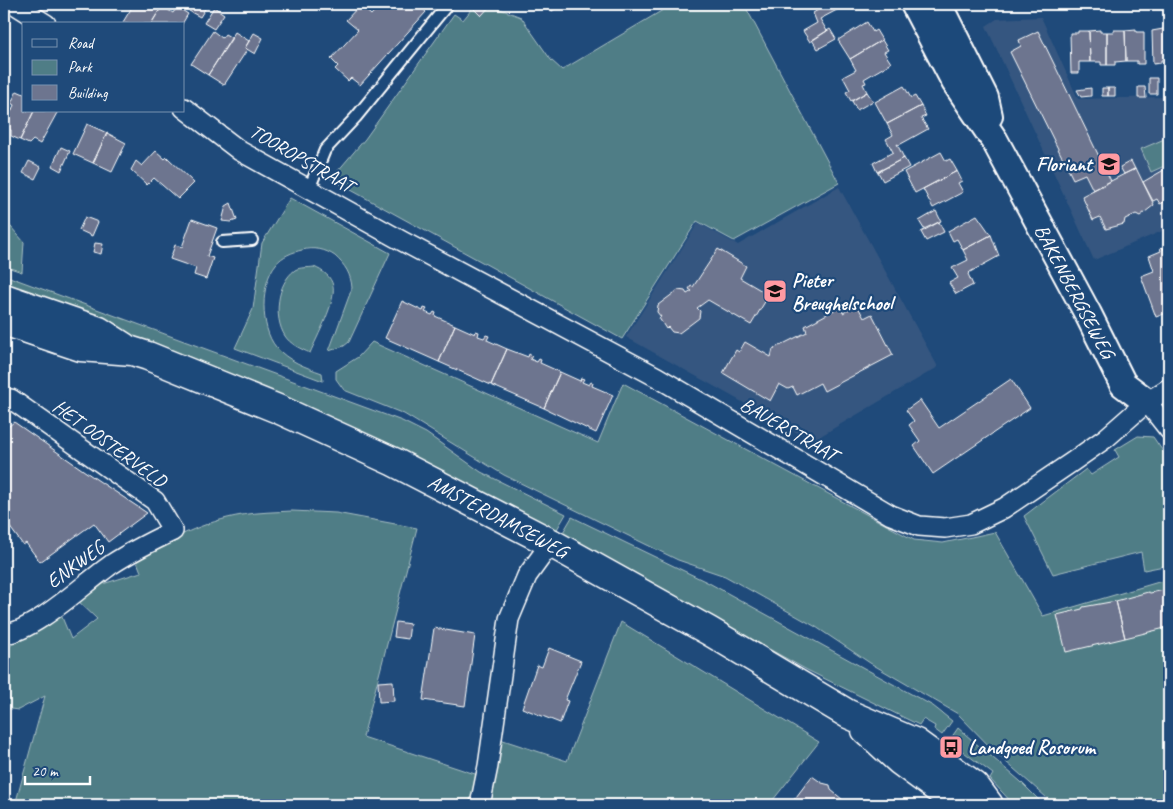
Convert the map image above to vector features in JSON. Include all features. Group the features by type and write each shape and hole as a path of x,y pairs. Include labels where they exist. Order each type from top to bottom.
{"main road":[{"name":"AMSTERDAMSEWEG","path":"4,298 99,331 132,351 209,381 394,462 550,543 709,631 848,714 916,743 975,786 989,805"},
{"name":"AMSTERDAMSEWEG","path":"4,320 81,347 132,351"},
{"name":"AMSTERDAMSEWEG","path":"848,714 900,761 960,805"}],"street":[{"name":"BAKENBERGSEWEG","path":"932,6 985,98 995,141 1088,314 1123,384 1148,402 1169,430"},
{"path":"11,7 42,22"},
{"name":"TOOROPSTRAAT","path":"185,109 240,151 402,241"},
{"name":"BAUERSTRAAT","path":"402,241 657,377 891,515 919,526 945,528 971,524 1004,508 1106,438 1148,402 1169,388"},
{"name":"HET OOSTERVELD","path":"11,399 155,501 173,531"},
{"name":"ENKWEG","path":"4,634 23,629 113,564 138,548 173,531"},
{"path":"480,805 488,766 509,619 527,576 550,543"}],"lane":[{"path":"309,188 325,150 356,117 448,4"},
{"path":"222,242 252,240"}],"shaded area":[{"name":"Floriant","path":"1041,17 1078,99 1169,97 1169,228 1094,260 986,26 997,19"},
{"name":"Pieter Breughelschool","path":"839,187 938,367 812,441 626,337 698,223 738,245"}],"green space":[{"path":"476,4 487,4 521,17 551,60 562,70 673,4 744,4 839,183 734,241 697,221 622,339 331,179 365,139 454,14 463,20"},
{"path":"1169,137 1169,164 1151,172 1141,149"},
{"path":"290,198 390,253 349,342 344,346 329,351 352,288 345,266 335,256 323,250 311,249 295,252 284,257 278,261 271,272 267,282 264,306 267,329 271,339 276,347 291,360 322,373 323,381 235,348 253,309 262,243"},
{"path":"4,219 24,242 22,272 4,266"},
{"path":"314,267 323,272 332,282 333,293 325,320 310,353 287,339 281,328 278,310 281,292 289,276 297,269"},
{"path":"4,275 402,421 426,433 481,472 566,514 556,531 338,422 239,378 4,289"},
{"path":"372,342 598,443 623,383 914,540 943,543 995,532 1043,616 1169,579 1169,805 1055,805 997,754 958,714 870,663 816,627 725,576 678,560 504,475 404,414 344,390 336,379 336,371 358,357"},
{"path":"1138,436 1153,437 1169,460 1169,565 1144,570 1141,552 1053,574 1024,516 1086,469 1091,475 1119,457 1115,450"},
{"path":"292,511 336,513 417,528 363,737 478,775 472,805 15,805 45,696 18,710 4,708 4,649 24,638 59,610 71,639 97,619 75,598 90,588 141,572 136,559 174,538 228,518 254,513"},
{"path":"572,517 709,583 933,706 952,721 942,735 934,729 935,726 923,719 919,725 807,670 562,534"},
{"path":"621,622 819,742 769,805 487,805 500,739 567,761"},
{"path":"958,728 1020,781 1044,805 1014,805 990,779 993,774 949,741"}],"building":[{"path":"134,4 159,4 162,6 152,22 123,22"},
{"path":"193,4 208,4 200,17 189,11"},
{"path":"381,4 425,4 423,9 426,12 360,85 351,78 348,81 335,69 338,66 331,59 358,30 346,20 360,5 371,15"},
{"path":"476,4 492,4 481,16 472,7"},
{"path":"548,4 563,4 552,11"},
{"path":"814,4 848,4 820,19 827,31 810,42 803,31 817,23 813,13 818,10"},
{"path":"162,6 173,13 177,7 188,14 183,22 152,22"},
{"path":"214,7 224,14 214,29 204,23"},
{"path":"867,22 873,32 876,30 882,40 850,59 838,40"},
{"path":"830,29 836,39 818,49 812,40"},
{"path":"1136,29 1136,32 1144,32 1144,64 1137,64 1137,61 1126,61 1125,30"},
{"path":"1169,29 1169,60 1161,60 1161,63 1153,64 1152,31"},
{"path":"1100,30 1100,32 1107,32 1107,65 1101,65 1101,62 1090,62 1089,31"},
{"path":"1114,30 1125,30 1126,61 1115,62 1115,65 1107,65 1107,32 1114,32"},
{"path":"213,31 222,38 225,34 232,38 208,75 191,64"},
{"path":"1038,31 1111,181 1093,190 1085,174 1073,179 1010,52 1021,46 1019,40"},
{"path":"1078,31 1089,31 1090,62 1079,62 1079,73 1071,73 1070,33 1078,33"},
{"path":"235,32 249,41 245,48 247,50 224,85 208,75"},
{"path":"254,33 263,38 255,54 245,48"},
{"path":"882,40 888,50 884,52 891,63 864,79 866,83 863,84 867,92 851,101 846,92 850,90 843,77 856,70 850,59"},
{"path":"1149,78 1157,78 1157,94 1149,94"},
{"path":"904,86 911,98 915,96 921,106 887,124 875,102"},
{"path":"1138,87 1145,87 1146,98 1138,98"},
{"path":"1091,88 1091,96 1081,97 1077,90"},
{"path":"1102,88 1108,88 1108,96 1102,96"},
{"path":"1108,88 1115,88 1115,96 1108,96"},
{"path":"17,91 22,93 22,112 34,112 20,140 11,136 11,130 4,127 14,105 11,103"},
{"path":"867,92 873,101 857,110 852,101"},
{"path":"921,106 926,116 921,118 928,129 899,145 897,144 904,158 877,172 873,163 893,152 886,139 893,135 887,124"},
{"path":"34,112 57,112 40,144 33,140 29,144 20,140"},
{"path":"87,124 107,133 93,163 73,154"},
{"path":"107,133 126,143 112,172 93,163"},
{"path":"61,147 70,151 61,171 52,166"},
{"path":"156,151 165,159 167,157 194,183 178,199 154,178 147,185 131,170 136,161 142,166"},
{"path":"941,152 946,161 950,159 957,171 915,193 904,172"},
{"path":"904,158 909,167 883,181 878,172"},
{"path":"29,161 41,167 35,179 23,173"},
{"path":"1131,161 1135,169 1124,174 1120,167"},
{"path":"1169,167 1169,200 1160,204 1157,199 1153,201 1143,182"},
{"path":"1136,168 1154,205 1140,216 1136,214 1125,219 1124,224 1106,229 1100,217 1093,220 1082,196"},
{"path":"957,171 962,181 958,183 963,192 933,208 923,189"},
{"path":"231,203 237,220 231,222 222,221 226,206"},
{"path":"936,211 941,221 924,229 919,221"},
{"path":"977,215 991,235 963,250 957,239 953,241 948,231"},
{"path":"85,217 98,222 92,236 79,230"},
{"path":"192,219 217,228 207,256 213,258 206,279 194,275 196,268 170,259 175,245 182,247"},
{"path":"939,222 944,232 926,241 921,232"},
{"path":"991,235 999,256 970,272 968,274 973,285 956,294 949,283 958,278 952,268 968,260 963,250"},
{"path":"95,243 103,244 101,254 93,252"},
{"path":"1163,247 1164,250 1169,248 1169,312 1156,317 1141,276 1154,271 1149,256 1161,251 1160,248"},
{"path":"718,249 746,266 740,278 769,295 751,325 708,300 697,308 700,311 699,318 679,333 672,332 668,327 666,329 657,312 658,305 678,290 685,291 687,294 692,291 689,289 691,286 693,287"},
{"path":"402,301 423,311 424,308 427,309 425,312 432,315 434,312 436,313 435,316 455,325 439,362 385,338"},
{"path":"857,305 864,318 872,314 893,355 824,391 820,383 797,395 793,387 788,389 779,384 770,401 723,373 736,350 739,352 745,342 771,357 773,349 807,332 805,326 840,307 843,313"},
{"path":"455,325 475,334 476,331 479,332 478,336 484,338 486,335 489,336 487,340 507,349 491,385 439,362"},
{"path":"507,349 528,357 529,354 532,356 530,359 537,362 539,359 541,360 540,363 560,372 544,408 491,385"},
{"path":"560,372 580,381 581,378 584,379 582,382 589,385 591,382 593,383 592,386 613,395 596,433 544,408"},
{"path":"1011,379 1030,408 933,474 914,446 920,441 909,425 914,421 906,410 920,400 939,428"},
{"path":"14,422 147,513 108,542 94,523 40,562 26,543 23,545 9,526 7,528 4,524 4,430"},
{"path":"1169,589 1169,627 1125,638 1116,601 1148,592"},
{"path":"1116,601 1125,638 1066,652 1057,615 1082,609 1083,607"},
{"path":"396,622 410,624 408,639 394,637"},
{"path":"434,628 475,635 465,706 423,700"},
{"path":"549,648 581,661 565,700 568,701 560,723 522,708 537,665 542,667"},
{"path":"393,681 394,701 379,702 378,682"},
{"path":"812,776 822,783 830,785 831,790 849,805 790,805"}],"place":[{"name":"Floriant","path":"1109,164"},
{"name":"Pieter Breughelschool","path":"775,291"},
{"name":"Landgoed Rosorum","path":"951,747"}]}
